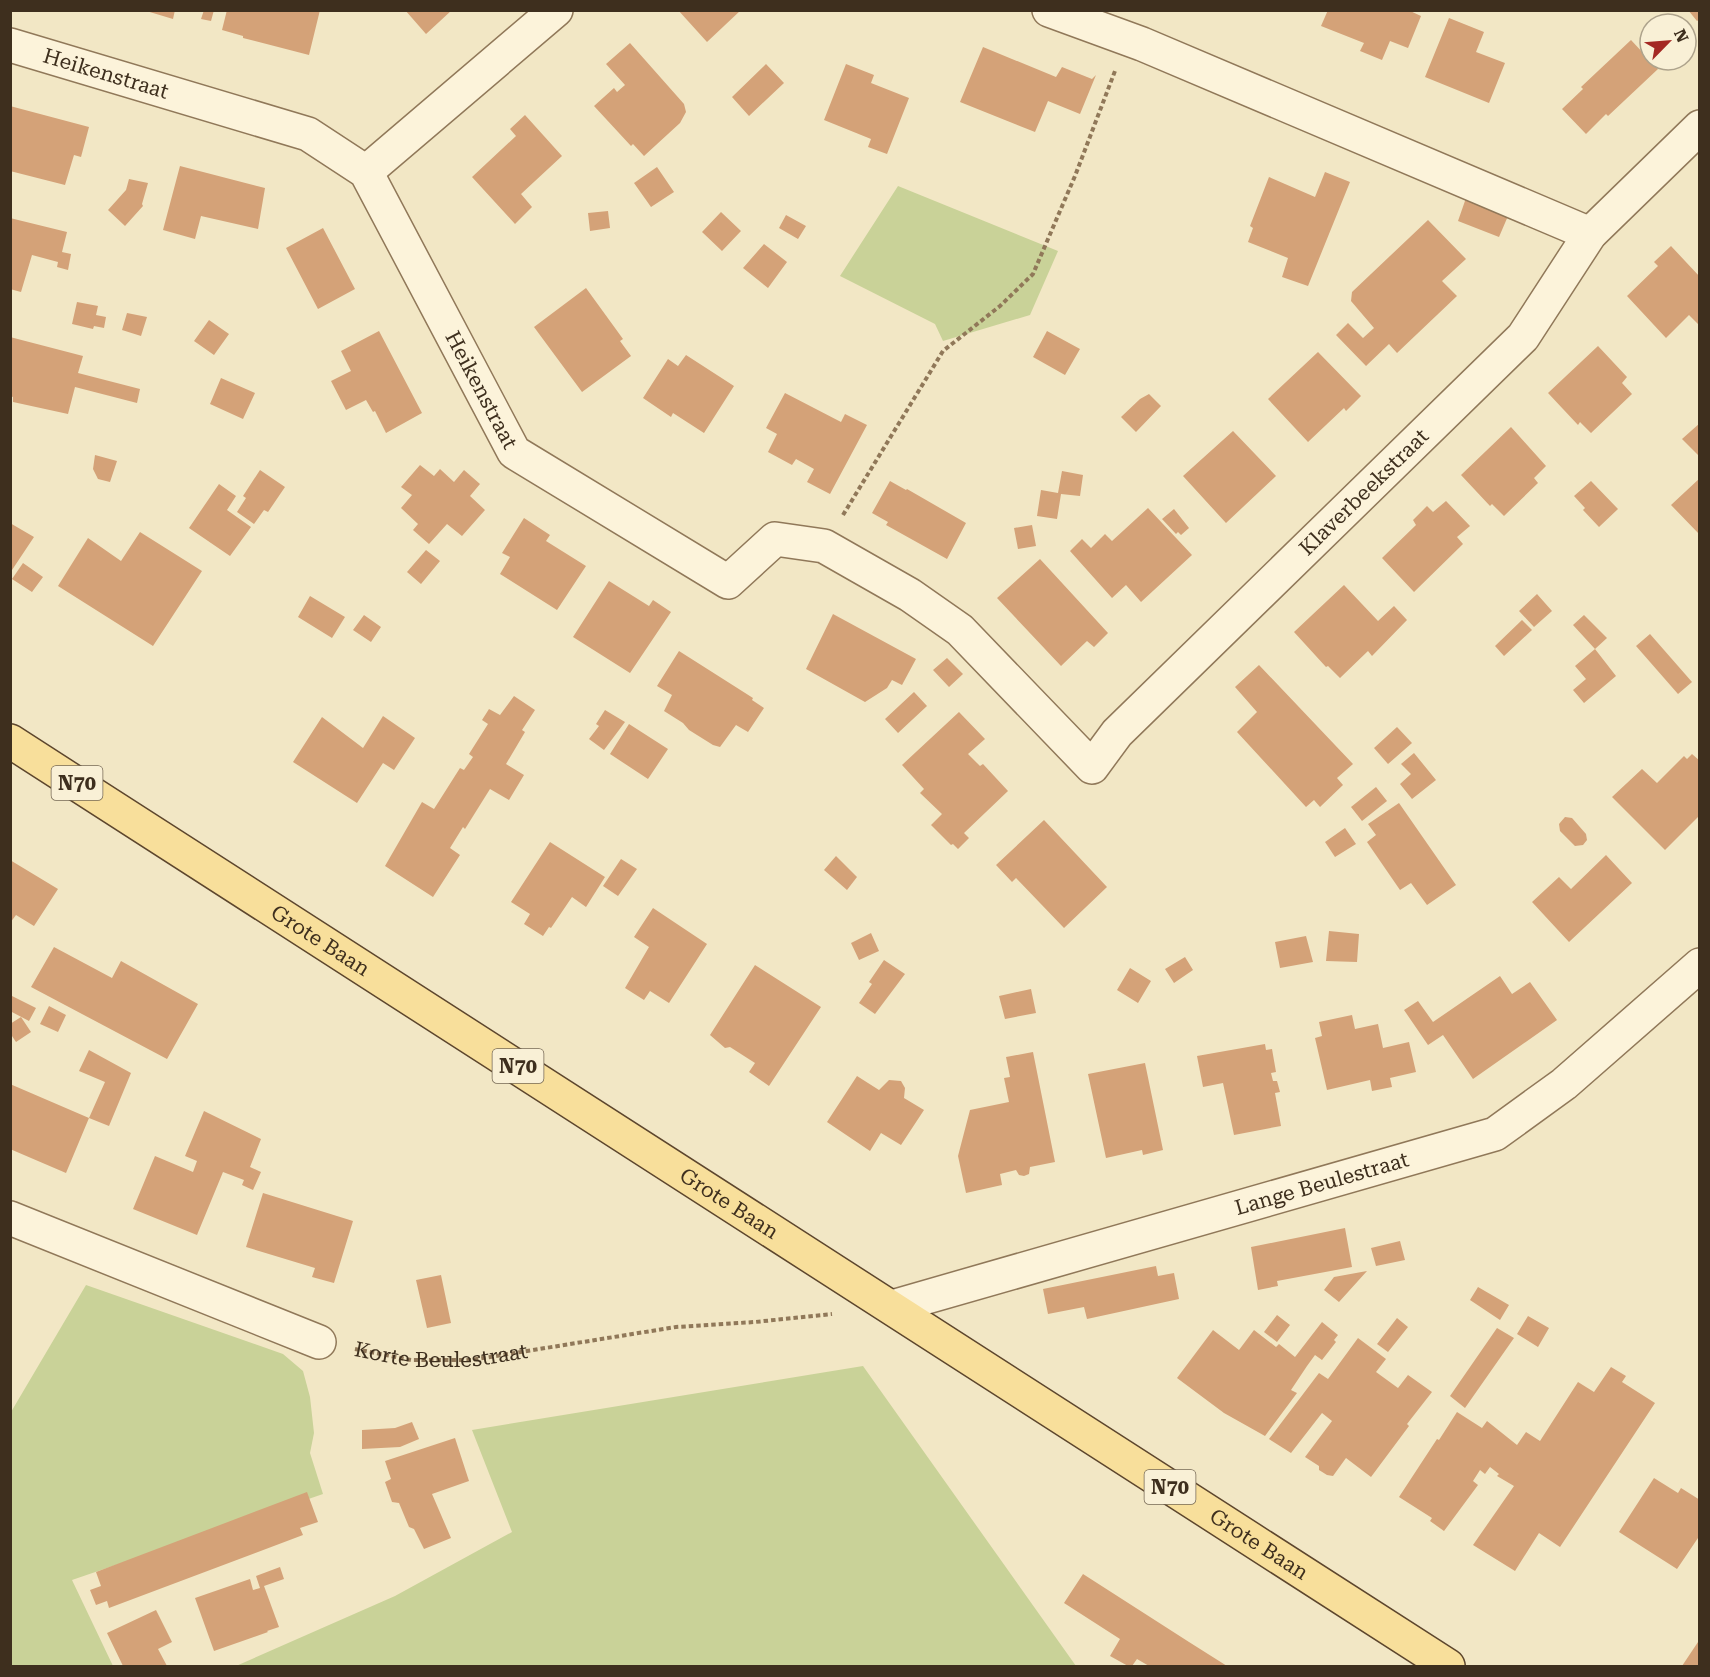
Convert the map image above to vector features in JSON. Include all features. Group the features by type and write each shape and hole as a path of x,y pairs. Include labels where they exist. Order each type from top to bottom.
{"main road":[{"name":"Grote Baan","path":"10,741 1448,1666"}],"street":[{"path":"366,172 556,10"},
{"path":"1049,10 1135,41 1590,234"},
{"name":"Heikenstraat","path":"10,45 309,134 366,172 514,452 728,582 775,539 824,546"},
{"name":"Klaverbeekstraat","path":"824,546 910,595 960,630 1092,767 1117,733 1523,337 1590,234 1700,127"},
{"name":"Lange Beulestraat","path":"892,1307 1495,1134 1564,1084 1700,965"},
{"path":"10,1218 319,1342"}],"path":[{"path":"824,546 943,351 1000,306 1033,274 1135,41"},
{"name":"Korte Beulestraat","path":"319,1342 411,1360 471,1360 676,1327 755,1322 835,1313"}],"green space":[{"path":"898,186 1058,251 1030,315 943,341 935,324 840,276"},
{"path":"86,1285 283,1354 303,1371 310,1397 314,1433 310,1453 323,1494 72,1580 113,1666 11,1666 11,1412"},
{"path":"863,1366 1076,1666 236,1666 395,1596 512,1532 472,1430"}],"building":[{"path":"143,10 175,10 173,19"},
{"path":"204,10 214,10 211,21 201,19"},
{"path":"227,10 320,10 309,55 243,38 243,36 222,30"},
{"path":"405,10 452,10 426,34"},
{"path":"678,10 741,10 707,42"},
{"path":"1328,10 1408,10 1421,16 1408,48 1390,41 1382,60 1360,51 1364,43 1321,26"},
{"path":"1688,10 1700,10 1700,19 1698,20 1698,12"},
{"path":"1449,18 1484,32 1476,52 1505,63 1489,103 1425,77"},
{"path":"1631,40 1638,48 1638,72 1655,72 1586,134 1562,109 1583,89 1581,87"},
{"path":"630,43 684,104 686,112 680,123 644,156 633,144 631,146 594,106 614,88 617,92 625,85 606,64"},
{"path":"983,47 1056,77 1062,67 1092,79 1096,75 1080,114 1048,101 1035,132 960,102"},
{"path":"766,64 784,83 749,116 732,97"},
{"path":"846,64 874,75 871,83 909,98 887,154 868,147 871,139 824,120"},
{"path":"10,106 89,127 81,157 74,155 65,185 10,171"},
{"path":"525,115 562,156 521,194 532,207 515,224 472,177 516,136 510,129"},
{"path":"180,166 265,188 258,229 201,216 195,239 163,230"},
{"path":"657,167 674,192 651,207 634,183"},
{"path":"1325,172 1350,182 1308,286 1282,277 1288,258 1248,242 1253,228 1250,226 1269,177 1315,197"},
{"path":"129,179 148,183 143,206 125,226 108,210 126,190"},
{"path":"1466,198 1508,216 1499,237 1458,221"},
{"path":"608,211 610,228 590,231 588,213"},
{"path":"721,212 741,231 722,251 702,232"},
{"path":"786,215 806,226 798,239 779,228"},
{"path":"10,218 67,232 62,252 71,254 68,270 57,267 58,262 32,255 21,292 10,289"},
{"path":"1428,220 1466,259 1442,281 1457,296 1397,353 1389,344 1366,366 1336,335 1348,323 1363,338 1374,328 1351,301 1352,292"},
{"path":"323,228 355,289 318,309 286,248"},
{"path":"764,244 787,262 768,288 743,268"},
{"path":"1671,246 1700,277 1700,326 1689,315 1666,338 1627,296 1658,266 1654,262"},
{"path":"586,288 623,339 620,341 631,356 582,392 534,327"},
{"path":"77,302 98,306 96,315 106,317 104,328 94,326 93,329 72,324"},
{"path":"127,313 147,317 141,336 122,330"},
{"path":"209,320 229,334 214,355 194,341"},
{"path":"379,331 422,413 386,433 375,411 373,412 366,400 346,410 331,381 351,371 341,351"},
{"path":"1047,331 1080,349 1065,375 1033,357"},
{"path":"10,337 83,356 78,373 140,389 137,403 75,387 68,414 13,402 13,397 10,396"},
{"path":"1598,346 1627,377 1622,383 1632,394 1591,433 1580,422 1578,425 1548,393"},
{"path":"1318,352 1361,396 1346,411 1344,408 1308,442 1268,399"},
{"path":"686,355 734,386 704,433 673,413 671,417 643,398 668,359 678,366"},
{"path":"221,378 255,393 243,419 210,404"},
{"path":"785,393 841,422 845,414 867,425 830,494 807,482 814,469 796,459 792,465 768,452 777,434 766,428"},
{"path":"1149,394 1161,406 1136,432 1121,417 1140,399"},
{"path":"1700,423 1700,457 1682,439"},
{"path":"1511,427 1546,466 1534,478 1538,483 1504,516 1492,504 1490,506 1461,475"},
{"path":"1233,431 1276,476 1226,523 1183,476"},
{"path":"95,455 117,461 110,482 98,479 93,469"},
{"path":"420,465 434,476 440,469 454,482 464,470 480,484 470,496 485,510 462,536 447,524 429,544 413,530 418,524 401,508 412,495 401,487"},
{"path":"260,470 285,487 268,512 264,510 254,524 237,512 246,498 243,496"},
{"path":"1062,471 1083,475 1080,496 1061,494 1057,519 1037,516 1041,490 1058,493"},
{"path":"1700,478 1700,535 1671,505"},
{"path":"890,481 966,523 947,559 886,525 888,522 872,513"},
{"path":"1591,481 1618,509 1599,527 1574,496"},
{"path":"219,484 236,496 227,510 251,527 230,556 189,528"},
{"path":"1446,501 1470,526 1457,537 1463,544 1414,592 1382,558 1416,525 1413,520 1427,506 1433,512"},
{"path":"1148,508 1192,555 1141,602 1126,585 1112,598 1070,551 1082,539 1091,548 1105,534 1112,541"},
{"path":"1174,509 1189,528 1181,535 1178,532 1176,534 1162,519"},
{"path":"524,518 550,535 546,541 586,566 557,610 500,574 510,557 502,553"},
{"path":"10,523 34,537 12,570 10,569"},
{"path":"1032,525 1036,546 1018,549 1014,528"},
{"path":"140,532 202,571 153,646 58,586 88,538 121,561"},
{"path":"426,550 440,561 421,584 407,572"},
{"path":"1040,559 1108,633 1094,647 1087,641 1061,666 997,598"},
{"path":"23,563 43,577 32,592 12,579"},
{"path":"609,581 649,606 653,600 671,612 630,673 573,637"},
{"path":"1344,585 1378,621 1394,606 1407,620 1372,656 1368,651 1340,678 1328,666 1326,667 1294,632"},
{"path":"1537,594 1552,611 1534,627 1519,611"},
{"path":"310,596 345,617 332,638 298,617"},
{"path":"833,614 916,659 902,685 892,680 887,688 865,702 806,669"},
{"path":"364,615 381,627 371,642 353,630"},
{"path":"1584,615 1607,638 1595,649 1573,625"},
{"path":"1522,620 1532,630 1504,656 1495,646"},
{"path":"1650,634 1692,682 1678,694 1636,646"},
{"path":"1595,649 1616,676 1584,703 1573,690 1586,679 1575,666"},
{"path":"679,651 753,698 752,700 764,708 748,732 736,725 720,747 689,730 683,723 664,711 672,695 657,686"},
{"path":"947,658 963,674 949,687 933,670"},
{"path":"1259,665 1353,764 1337,778 1343,785 1320,807 1314,800 1306,807 1237,732 1257,712 1235,687"},
{"path":"914,692 927,706 898,733 885,719"},
{"path":"514,696 535,710 522,730 525,732 506,764 524,775 509,800 490,789 450,848 460,855 433,897 385,866 422,802 434,809 460,768 464,770 473,757 469,754 488,724 482,720 489,709 500,715"},
{"path":"605,710 625,722 604,750 589,739 599,726 596,724"},
{"path":"959,712 985,739 968,754 980,766 983,764 1008,791 964,833 969,838 958,849 931,825 942,814 920,793 924,789 902,765"},
{"path":"383,716 415,738 394,770 383,763 357,803 293,762 322,717 363,748"},
{"path":"629,724 668,749 648,779 610,754"},
{"path":"1397,727 1412,743 1388,764 1374,748"},
{"path":"1414,753 1436,780 1412,799 1400,784 1411,774 1401,764"},
{"path":"1692,754 1700,761 1698,770 1700,772 1700,815 1665,850 1612,797 1642,769 1657,783 1684,756 1687,759"},
{"path":"1376,787 1387,801 1362,821 1351,807"},
{"path":"1399,803 1456,885 1427,905 1411,883 1400,890 1367,842 1376,835 1368,824"},
{"path":"1565,817 1572,818 1586,834 1587,840 1583,845 1575,846 1560,831 1559,824"},
{"path":"1044,820 1107,887 1064,928 1016,878 1012,882 996,865"},
{"path":"1345,828 1356,844 1335,857 1325,842"},
{"path":"550,842 605,877 586,907 572,897 543,936 524,924 530,914 511,902"},
{"path":"1606,855 1632,883 1569,942 1532,902 1559,877 1571,889"},
{"path":"836,856 857,877 847,890 824,870"},
{"path":"621,859 637,869 618,896 603,886"},
{"path":"10,860 58,889 34,926 16,915 10,923"},
{"path":"653,908 707,944 669,1003 650,991 644,1000 625,988 649,947 634,937"},
{"path":"1329,931 1359,934 1357,962 1326,961"},
{"path":"871,933 879,951 859,960 851,943"},
{"path":"1306,936 1313,962 1280,968 1275,942"},
{"path":"54,947 112,978 121,961 198,1004 167,1059 31,987"},
{"path":"1185,957 1193,970 1174,983 1165,969"},
{"path":"884,960 905,974 875,1014 859,1003 872,984 869,982"},
{"path":"755,965 821,1007 769,1086 749,1072 755,1063 730,1047 725,1048 710,1035"},
{"path":"1130,968 1151,981 1138,1003 1117,990"},
{"path":"1500,976 1512,994 1530,982 1557,1020 1473,1079 1443,1035 1428,1045 1404,1010 1418,1001 1433,1022"},
{"path":"1031,989 1036,1013 1005,1019 999,996"},
{"path":"10,995 36,1008 29,1021 10,1011"},
{"path":"49,1006 66,1015 58,1032 40,1024"},
{"path":"1352,1015 1355,1029 1378,1024 1383,1048 1409,1042 1416,1072 1390,1078 1392,1087 1372,1091 1370,1080 1327,1090 1315,1038 1322,1036 1319,1022"},
{"path":"21,1017 31,1032 16,1042 10,1033 10,1024"},
{"path":"1265,1044 1266,1050 1272,1049 1276,1072 1271,1073 1273,1081 1277,1081 1280,1092 1275,1093 1281,1126 1234,1135 1223,1083 1203,1087 1197,1056"},
{"path":"89,1050 131,1073 109,1126 89,1118 105,1082 79,1071"},
{"path":"1033,1052 1055,1162 1030,1167 1029,1174 1024,1176 1019,1175 1016,1170 1000,1174 1002,1185 966,1193 958,1156 970,1110 1009,1102 1004,1078 1010,1077 1006,1057"},
{"path":"1145,1063 1163,1150 1143,1155 1142,1150 1106,1158 1088,1074"},
{"path":"857,1076 879,1090 889,1080 901,1081 905,1088 904,1098 924,1110 901,1145 881,1133 870,1151 827,1122"},
{"path":"10,1084 89,1118 66,1173 10,1149"},
{"path":"204,1111 261,1139 250,1167 261,1172 253,1190 242,1185 244,1180 223,1172 197,1235 133,1209 155,1156 193,1172 197,1161 185,1156"},
{"path":"263,1193 353,1221 334,1283 312,1277 315,1268 246,1247"},
{"path":"1345,1228 1352,1267 1277,1281 1278,1286 1258,1290 1251,1247"},
{"path":"1400,1241 1405,1260 1376,1266 1371,1248"},
{"path":"1156,1266 1158,1276 1174,1273 1179,1299 1087,1319 1084,1307 1048,1314 1043,1289"},
{"path":"1367,1271 1339,1302 1324,1290 1334,1277"},
{"path":"441,1275 451,1323 427,1328 416,1280"},
{"path":"1478,1287 1509,1305 1500,1320 1470,1300"},
{"path":"1277,1315 1290,1325 1277,1342 1264,1332"},
{"path":"1528,1316 1549,1328 1538,1347 1517,1334"},
{"path":"1397,1318 1408,1327 1388,1352 1377,1344"},
{"path":"1322,1322 1338,1335 1334,1340 1336,1342 1322,1360 1315,1355 1291,1390 1297,1393 1265,1436 1224,1413 1177,1378 1213,1330 1239,1350 1254,1330 1276,1347 1279,1344 1295,1357"},
{"path":"1497,1328 1514,1338 1465,1408 1450,1396"},
{"path":"1358,1338 1386,1359 1376,1372 1398,1388 1408,1375 1432,1392 1371,1477 1346,1458 1333,1476 1327,1475 1319,1470 1319,1466 1305,1457 1332,1421 1322,1413 1291,1453 1269,1439 1319,1373 1328,1379"},
{"path":"1611,1367 1626,1376 1622,1382 1655,1403 1560,1547 1539,1533 1515,1571 1473,1545 1514,1486 1497,1476 1499,1474 1490,1467 1485,1474 1480,1470 1473,1481 1478,1485 1444,1531 1430,1521 1432,1518 1399,1497 1457,1412 1482,1428 1487,1421 1517,1445 1526,1432 1540,1441 1578,1382 1594,1392"},
{"path":"412,1422 419,1439 400,1447 362,1449 362,1430 395,1428"},
{"path":"455,1438 469,1481 432,1494 451,1538 424,1549 414,1529 409,1527 399,1503 392,1502 385,1482 391,1479 385,1461"},
{"path":"1654,1478 1678,1493 1681,1488 1700,1500 1700,1535 1677,1569 1619,1532"},
{"path":"307,1492 318,1522 300,1528 303,1535 109,1608 107,1601 96,1605 90,1590 101,1586 96,1572"},
{"path":"280,1567 284,1579 264,1586 279,1627 214,1651 195,1598 250,1579 253,1590 260,1588 256,1576"},
{"path":"1083,1574 1227,1666 1149,1666 1137,1659 1132,1666 1128,1666 1110,1656 1120,1639 1064,1603"},
{"path":"156,1610 172,1642 158,1649 167,1666 123,1666 107,1633"},
{"path":"1700,1639 1700,1666 1682,1666"}]}
